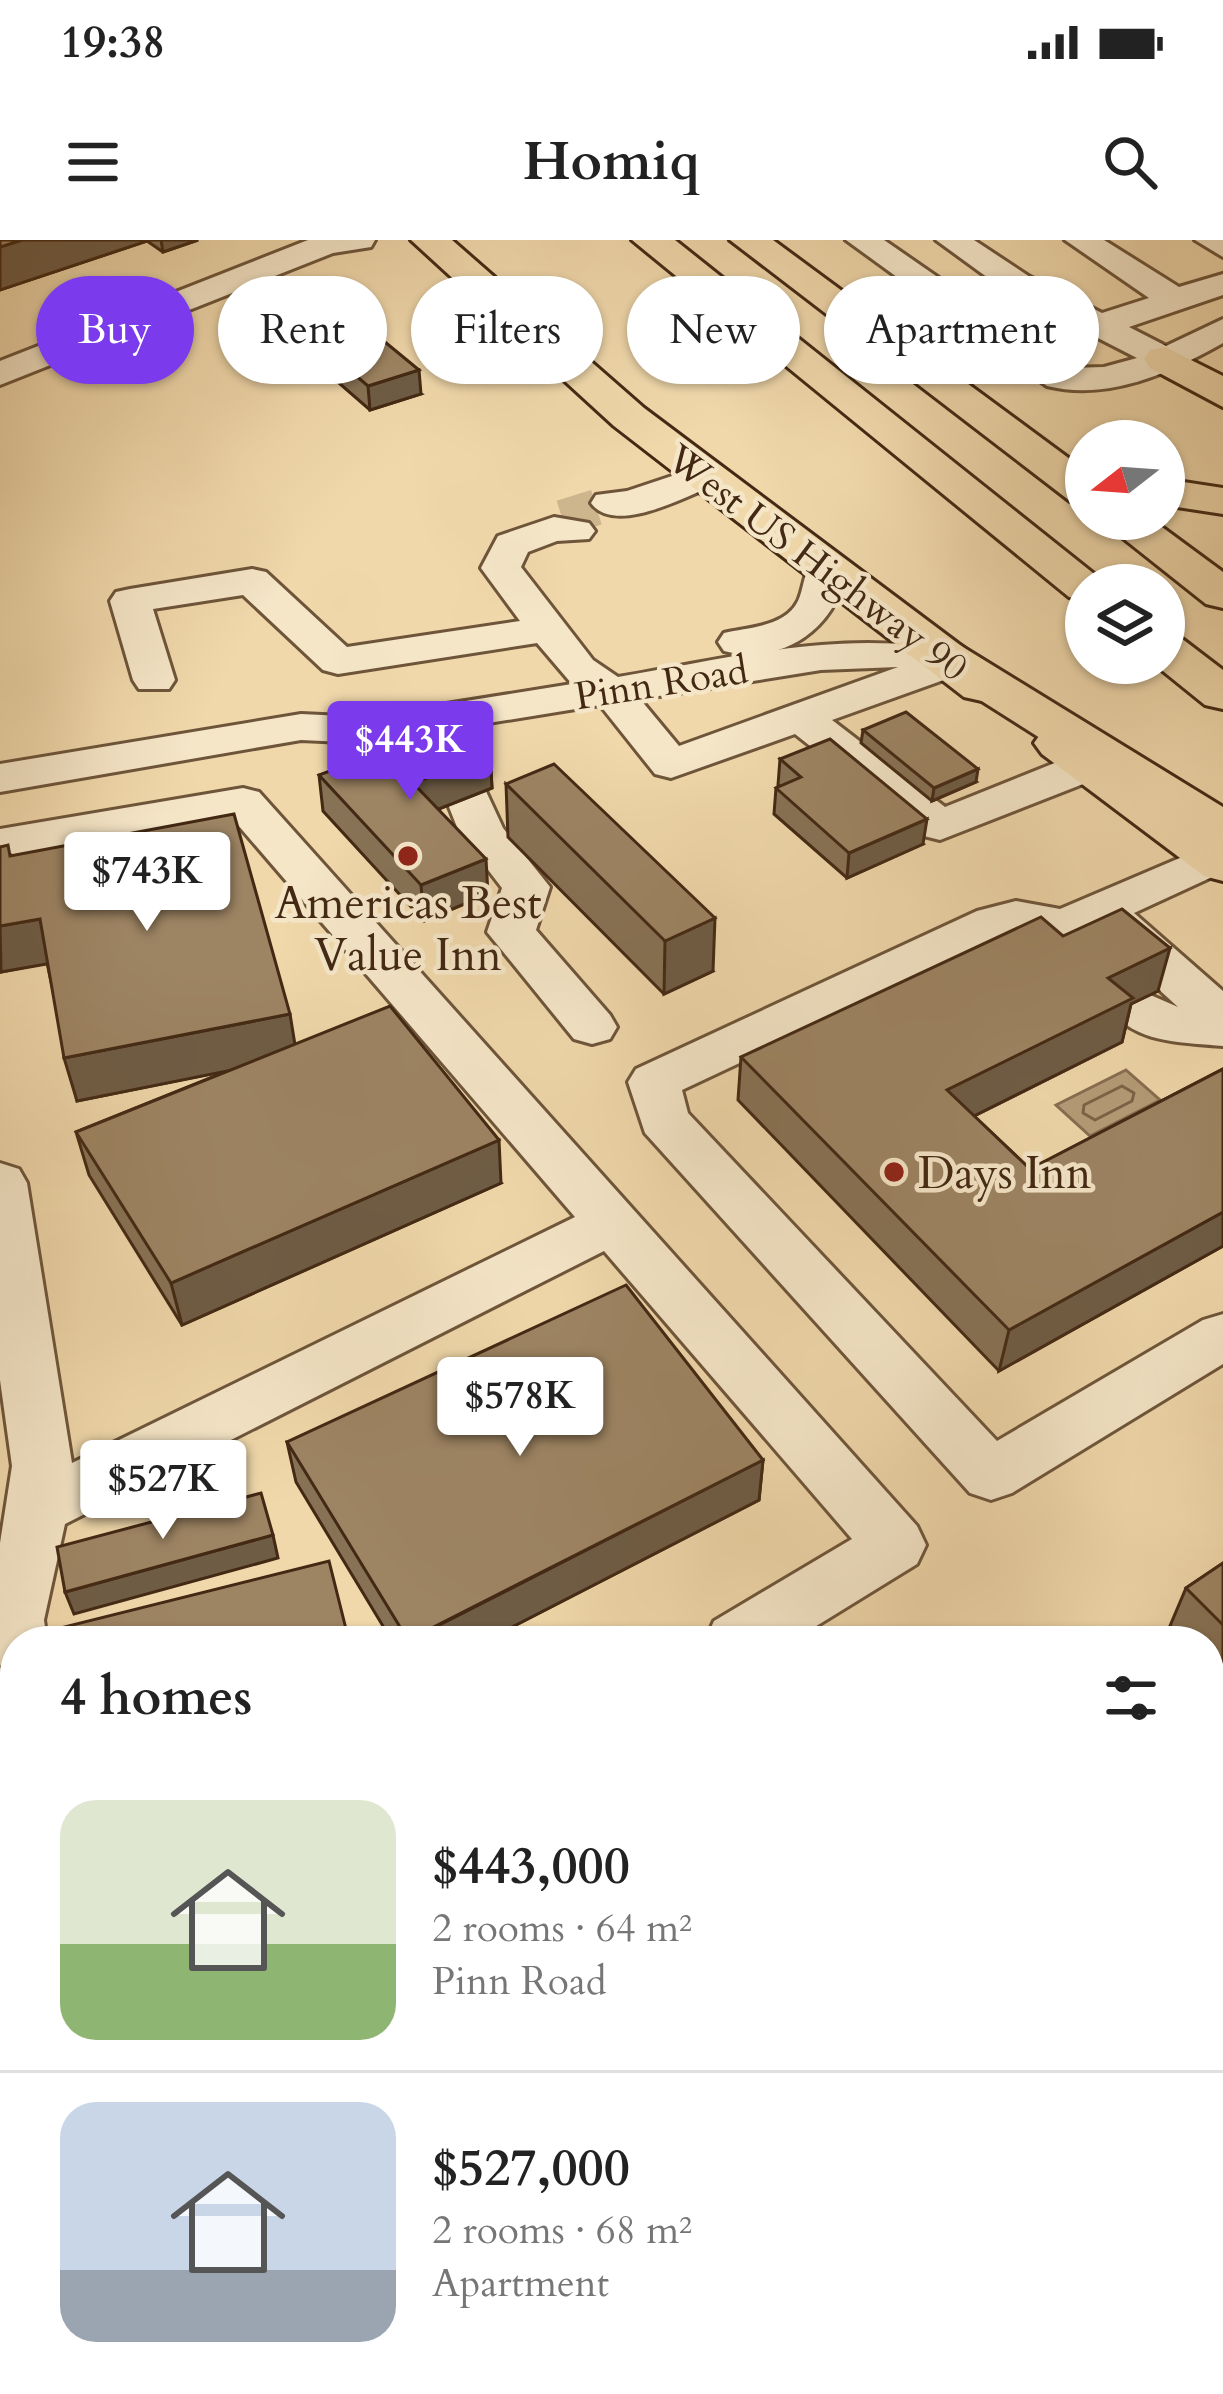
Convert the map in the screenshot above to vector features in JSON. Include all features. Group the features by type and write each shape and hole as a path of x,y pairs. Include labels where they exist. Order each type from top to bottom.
{"main road":[{"name":"West US Highway 90","path":"430,240 570,370 702,477 937,652 1100,762"},
{"path":"651,240 1065,570"},
{"path":"749,240 1065,476"},
{"path":"761,240 846,283 1065,434"},
{"path":"1166,359 1223,394"},
{"path":"1185,495 1223,501"},
{"path":"1150,540 1223,594"},
{"path":"1185,664 1223,694"},
{"path":"1100,762 1220,851"}],"street":[{"path":"164,275 256,240"},
{"path":"862,240 1060,378 1098,383 1166,359 1223,329"},
{"path":"954,240 1018,284 1166,359"},
{"path":"1082,240 1176,299"},
{"path":"1211,240 1223,247"},
{"path":"0,374 339,242"},
{"path":"164,275 203,294"},
{"path":"1101,325 1223,284"},
{"path":"621,507 702,477"},
{"path":"564,526 512,544 501,568 549,629 671,764 800,717 937,652"},
{"name":"Pinn Road","path":"595,680 779,636 806,623 822,602 826,571"},
{"path":"154,680 130,601 252,581 338,661 549,629"},
{"name":"Pinn Road","path":"0,778 301,727 365,730 403,711 595,680 821,657 937,652"},
{"path":"369,773 428,756 403,711"},
{"path":"800,717 940,826 1100,762"},
{"path":"468,797 482,832 526,887 511,932 592,1027"},
{"path":"0,844 243,802 895,1545 761,1626"},
{"path":"1084,934 1220,851"},
{"path":"1223,1018 1084,934 1016,917 994,922 654,1082 664,1120 992,1474 1223,1336"},
{"path":"1132,1004 1158,1022 1223,1029"},
{"path":"0,1183 42,1466 13,1626"},
{"path":"37,1509 612,1223"}],"water":[{"path":"1126,1070 1160,1100 1090,1136 1056,1105"}],"building":[{"path":"387,344 411,363 411,373 387,380"},
{"path":"906,712 978,769 934,788 863,730"},
{"path":"465,728 490,753 413,783 486,859 421,885 319,775 416,738 423,744"},
{"path":"830,739 927,819 849,853 776,788 801,777 780,759"},
{"path":"554,764 715,918 665,941 506,784"},
{"path":"234,814 290,1014 64,1058 40,919 0,926 0,847 8,845 10,856"},
{"name":"Days Inn","path":"1122,909 1170,948 1108,978 1133,998 947,1090 1030,1169 1223,1069 1223,1212 1009,1330 741,1057 1041,917 1063,936"},
{"path":"390,1006 499,1140 171,1283 76,1132"},
{"path":"626,1285 763,1460 436,1626 399,1626 287,1442"},
{"path":"261,1493 273,1535 65,1592 57,1547"},
{"path":"329,1561 345,1626 68,1626"},
{"path":"1223,1563 1223,1625 1186,1588"}],"tunnel":[{"path":"562,518 610,503"}],"place":[{"name":"Americas Best Value Inn","path":"408,856"},
{"name":"Days Inn","path":"894,1172"}]}
